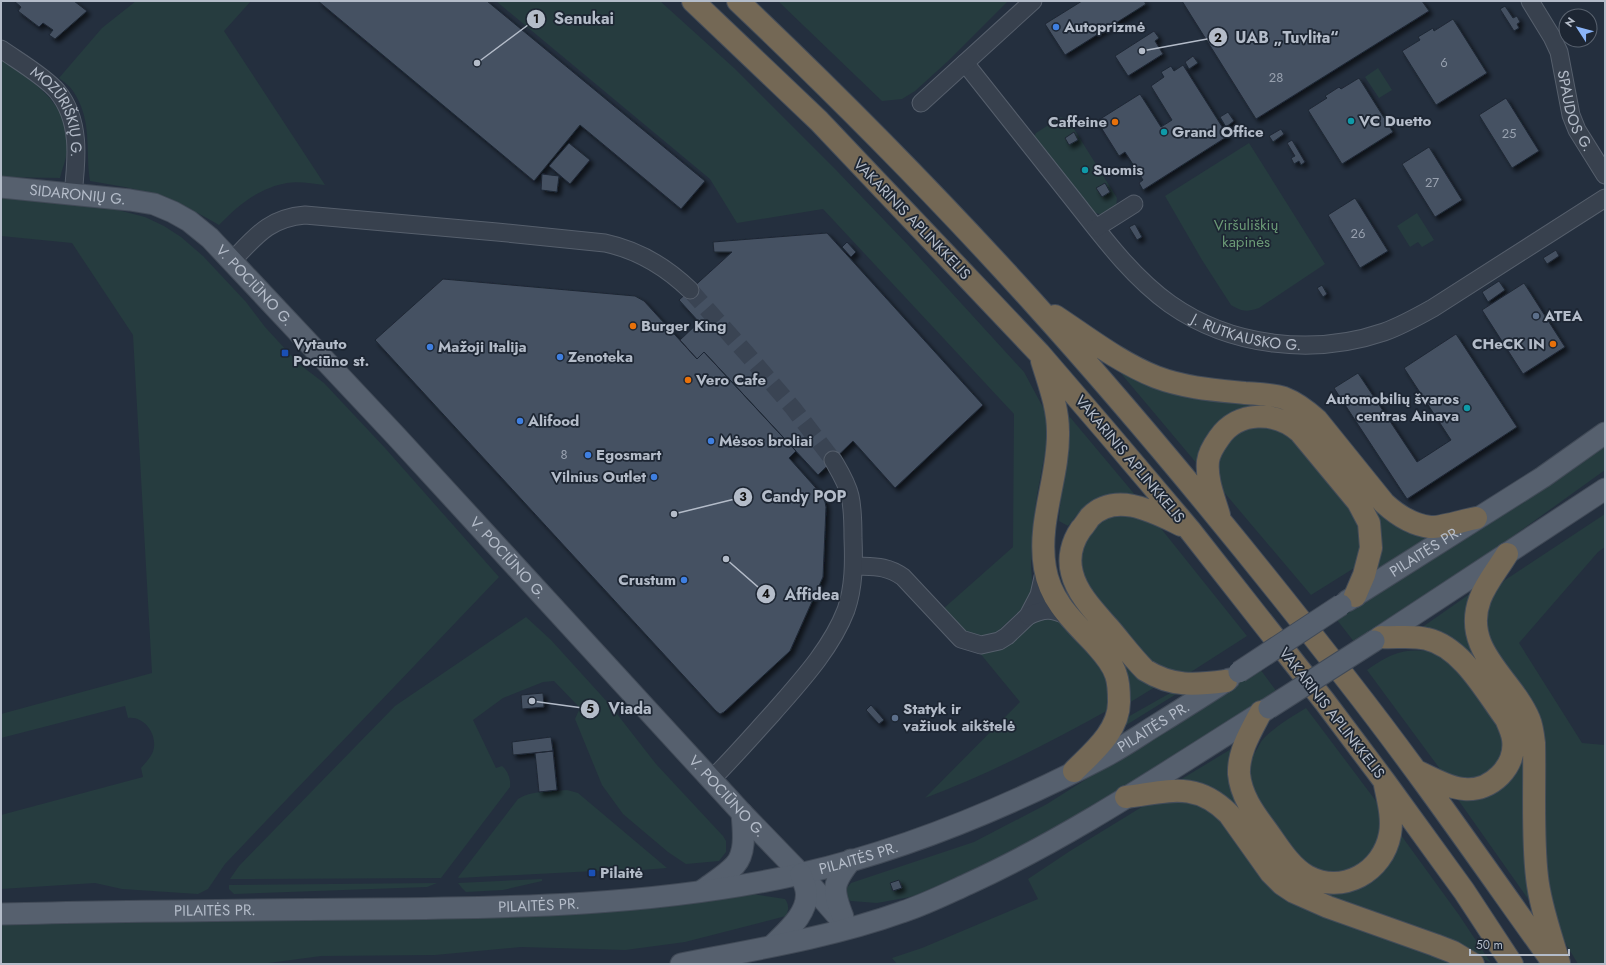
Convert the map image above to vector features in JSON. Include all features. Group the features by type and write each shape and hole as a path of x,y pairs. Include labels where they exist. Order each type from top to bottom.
{"highway":[{"name":"VAKARINIS APLINKKELIS","path":"693,1 804,106 1039,353 1189,529 1325,702 1385,782 1464,891 1512,964"},
{"name":"VAKARINIS APLINKKELIS","path":"738,1 878,138 1030,299 1126,407 1220,520 1349,683 1415,770 1554,964"},
{"path":"1030,299 1114,356 1156,377 1185,386 1266,395 1293,402 1306,410 1317,420 1384,503 1404,518 1431,527 1476,518"},
{"path":"1039,353 1054,401 1058,432 1055,466 1045,525 1043,547 1045,568 1055,597 1068,616 1110,662 1116,675 1119,689 1118,714 1111,730 1101,744 1074,771"},
{"path":"1220,520 1208,476 1208,460 1214,445 1222,433 1232,424 1244,419 1258,417 1271,417 1291,424 1300,432 1358,502 1369,523 1371,548 1364,575 1348,601"},
{"path":"1189,529 1148,509 1123,504 1104,508 1091,517 1079,532 1073,545 1070,558 1072,573 1077,587 1087,602 1145,670 1156,677 1179,684 1204,684 1233,677"},
{"path":"1507,554 1485,588 1480,599 1477,611 1477,634 1488,659 1521,704 1529,718 1533,731 1535,855 1537,878 1541,900 1559,964"},
{"path":"1378,639 1426,638 1453,651 1462,660 1506,719 1514,740 1511,759 1505,770 1497,779 1476,788 1465,789 1453,787 1415,770"},
{"path":"1265,710 1247,739 1240,760 1239,774 1241,788 1260,822 1287,858 1306,876 1317,881 1331,883 1344,882 1367,872 1377,864 1384,852 1390,833 1390,816 1385,782"},
{"path":"1126,797 1184,790 1196,792 1209,798 1221,806 1229,814 1271,873 1282,884 1294,892 1328,907 1453,952 1473,964"}],"main road":[{"name":"SIDARONIŲ G.","path":"1,187 130,200 154,204"},
{"name":"V. POCIŪNO G.","path":"154,204 174,212 189,221 210,238 407,448 711,780 801,874 848,928"},
{"name":"PILAITĖS PR.","path":"1,914 192,910 421,909 557,906 673,896 701,892 801,874 851,860 926,836 1002,807 1034,793 1122,747 1233,677 1476,518 1543,477 1605,433"},
{"path":"681,964 848,928 902,912 1005,867 1050,843 1126,797 1378,639 1605,489"},
{"path":"701,892 735,865 740,857 744,830 742,813"},
{"path":"848,928 836,900 835,888 838,876 851,860"},
{"path":"773,945 797,919 804,907 806,891 801,874"}],"street":[{"path":"921,103 1032,1"},
{"name":"SPAUDOS G.","path":"1530,1 1552,37 1559,52 1571,115 1576,130 1605,175"},
{"name":"MOZŪRIŠKIŲ G.","path":"1,49 57,91 66,105 72,120 77,142 74,194"},
{"name":"J. RUTKAUSKO G.","path":"965,63 1096,228 1134,272 1153,291 1171,304 1210,326 1252,339 1302,346 1328,344 1375,334 1410,321 1433,308 1605,198"},
{"path":"1096,228 1134,204"},
{"path":"232,261 265,228 292,216 305,215 605,243 619,246 648,258 671,273 690,290"},
{"path":"711,780 729,762 789,694 826,648 834,636 846,610 854,566 850,496 843,477 833,460"},
{"path":"854,566 886,568 896,572 903,577 953,632 970,643 981,645 999,641 1007,636 1028,616 1038,595 1045,568"},
{"path":"1028,616 1040,611 1048,610 1055,610 1068,616"}],"green space":[{"path":"136,1 251,1 224,31 325,185 292,182 277,185 258,193 241,204 219,225 195,211 169,199 147,192 90,181 86,124 83,113 72,89 59,78 102,28"},
{"path":"496,1 660,1 734,68 837,171 908,245 1024,372 1045,411 1048,430 1033,525 1031,594 1027,604 996,633 985,636 967,633 943,609 1013,547 1014,414 823,209 737,223 710,179"},
{"path":"778,1 1007,2 947,62 915,91 902,99 882,101"},
{"path":"1,59 37,86 57,107 67,134 66,158 60,178 1,177"},
{"path":"1378,68 1392,90 1379,98 1365,77"},
{"path":"1061,117 1069,121 1117,198 1116,207 1107,213 1098,214 1092,210 1034,137 1036,133"},
{"name":"Viršuliškių kapinės","path":"1249,143 1325,264 1259,308 1245,311 1231,305 1202,260 1165,196"},
{"path":"1,197 114,209 145,217 164,226 181,237 203,256 246,302 265,327 299,364 324,383 385,448 499,577 225,864 208,889 198,894 122,889 95,883 1,889 1,815 143,777 141,768 152,753 154,741 151,731 143,722 134,718 128,718 125,706 1,738 1,714 152,673 133,335 72,243 1,236"},
{"path":"1417,213 1434,240 1422,247 1418,242 1410,247 1397,226"},
{"path":"1119,371 1276,405 1290,410 1427,535 1425,539 1375,571 1379,556 1305,424 1247,408 1227,416 1214,426 1204,439 1198,465"},
{"path":"1064,410 1136,496 1121,493 1098,499 1084,508 1068,526 1059,521 1065,438"},
{"path":"1267,424 1293,436 1361,524 1359,565 1311,595 1223,491 1216,465 1219,450 1239,428"},
{"path":"1605,445 1605,470 1427,598 1355,643 1337,620 1543,489"},
{"path":"1121,512 1159,526 1247,636 1183,677 1147,660 1091,592 1082,578 1079,550 1093,525"},
{"path":"1605,514 1605,547 1598,552 1519,643 1582,743 1605,745 1605,964 1578,964 1564,941 1555,920 1545,880 1542,761 1497,656 1485,623 1488,607 1499,586 1505,580"},
{"path":"1474,591 1470,608 1523,727 1533,906 1459,801 1460,798 1521,742 1421,628"},
{"path":"1045,616 1057,618 1100,664 1107,678 1110,709 1019,757 973,779 925,798 1020,702 979,652 995,651 1008,645"},
{"path":"526,617 551,640 610,705 656,764 723,836 726,841 726,852 719,861 686,864 668,852 623,814 602,785 575,719 580,708 554,681 543,682 503,698 473,720 496,768 502,766 507,773 510,781 510,787 441,878 230,879 239,866 395,706"},
{"path":"1113,647 1155,687 1129,703"},
{"path":"1431,649 1457,665 1505,733 1501,764 1472,781 1449,777 1440,769 1367,670 1396,654 1410,651 1429,651"},
{"path":"1260,669 1277,692 1210,736 1037,839 946,885 910,897 877,903 851,901 846,898 845,890 851,883 974,842 1047,804"},
{"path":"1172,692 1178,693 1123,727 1126,718"},
{"path":"1306,708 1376,801 1380,813 1382,836 1363,864 1333,874 1304,864 1256,799 1248,780 1250,758 1262,740 1289,718"},
{"path":"1236,746 1231,780 1329,891 1398,831 1459,915 1491,963 1469,950 1309,892 1180,780"},
{"path":"567,790 578,793 667,868 616,872 614,870 458,878 518,799 529,794"},
{"path":"1169,796 1215,810 1272,885 1458,964 897,964 892,958 922,948 1038,899 1028,879 1070,851 1145,805"},
{"path":"542,879 542,881 503,890 466,892 458,883"},
{"path":"437,883 427,887 234,894 229,889 229,885"},
{"path":"752,894 785,899 788,907 786,916 685,942 625,950 521,947 435,955 321,956 261,964 1,964 1,923 498,916 605,912"}],"building":[{"path":"14,1 74,1 87,11 55,39 49,35 53,30 43,23 39,27 18,11 21,7"},
{"path":"318,1 487,1 705,181 681,209 580,125 534,181"},
{"path":"1082,1 1144,1 1146,4 1065,55 1045,24"},
{"path":"1182,1 1422,1 1429,11 1256,119"},
{"path":"1505,6 1513,18 1517,16 1520,22 1517,24 1519,28 1514,31 1500,9"},
{"path":"1453,19 1487,73 1436,105 1402,51 1420,40 1418,37 1433,28 1434,31"},
{"path":"1154,31 1159,38 1155,41 1163,54 1128,76 1115,56"},
{"path":"1193,56 1198,63 1189,69 1185,62"},
{"name":"Grand Office","path":"1183,65 1228,136 1143,190 1139,183 1143,180 1125,152 1119,156 1097,121 1140,94 1161,127 1172,120 1151,86 1164,77 1161,72 1171,66 1174,71"},
{"name":"VC Duetto","path":"1359,78 1393,132 1342,164 1308,110 1327,98 1325,96 1339,87 1341,89"},
{"path":"1506,98 1539,151 1512,168 1479,115"},
{"path":"1228,112 1234,121 1226,127 1220,117"},
{"path":"1281,129 1284,134 1273,142 1269,136"},
{"path":"1074,132 1078,140 1069,145 1065,138"},
{"path":"1292,140 1305,162 1301,165 1299,161 1294,164 1291,158 1295,156 1287,143"},
{"path":"569,143 590,160 570,184 549,166"},
{"path":"1429,147 1462,200 1435,217 1402,164"},
{"path":"542,174 559,176 557,192 541,190"},
{"path":"1105,183 1110,192 1102,197 1096,188"},
{"path":"1355,198 1388,251 1360,268 1328,215"},
{"path":"1135,224 1142,237 1137,240 1129,227"},
{"path":"827,233 983,405 895,488 853,441 818,475 704,352 697,359 680,340 699,322 679,300 732,252 714,252 713,242"},
{"path":"847,242 856,252 851,257 842,247"},
{"path":"1556,250 1559,256 1547,264 1543,258"},
{"name":"Vilnius Outlet","path":"443,279 635,296 644,301 697,359 704,352 796,451 789,458 824,497 826,507 823,577 790,651 724,712 720,714 716,711 375,340"},
{"path":"1499,281 1505,290 1488,302 1482,292"},
{"path":"1524,283 1565,347 1523,374 1482,310"},
{"path":"1322,285 1327,294 1323,297 1317,288"},
{"name":"Automobilių švaros centras Ainava","path":"1456,334 1517,427 1407,499 1334,388 1358,373 1417,462 1451,440 1404,368"},
{"path":"543,693 544,707 522,709 521,695"},
{"path":"871,705 884,720 879,724 866,710"},
{"path":"551,737 553,751 513,755 512,742"},
{"path":"553,751 557,790 539,792 535,753"},
{"path":"899,880 902,888 893,891 890,883"}],"tunnel":[{"path":"690,290 793,408 833,460"}],"place":[{"name":"Autoprizmė","path":"1056,27"},
{"name":"UAB „Tuvlita“","path":"1142,51"},
{"name":"Senukai","path":"477,63"},
{"name":"VC Duetto","path":"1351,121"},
{"name":"Caffeine","path":"1115,122"},
{"name":"Grand Office","path":"1164,132"},
{"name":"Suomis","path":"1085,170"},
{"name":"ATEA","path":"1536,316"},
{"name":"Burger King","path":"633,326"},
{"name":"CHeCK IN","path":"1553,344"},
{"name":"Mažoji Italija","path":"430,347"},
{"name":"Vytauto Pociūno st.","path":"285,353"},
{"name":"Zenoteka","path":"560,357"},
{"name":"Vero Cafe","path":"688,380"},
{"name":"Automobilių švaros centras Ainava","path":"1467,408"},
{"name":"Alifood","path":"520,421"},
{"name":"Mėsos broliai","path":"711,441"},
{"name":"Egosmart","path":"588,455"},
{"name":"Vilnius Outlet","path":"654,477"},
{"name":"Candy POP","path":"674,514"},
{"name":"Affidea","path":"726,559"},
{"name":"Crustum","path":"684,580"},
{"name":"Viada","path":"532,701"},
{"name":"Statyk ir važiuok aikštelė","path":"895,718"},
{"name":"Pilaitė","path":"592,873"}]}
